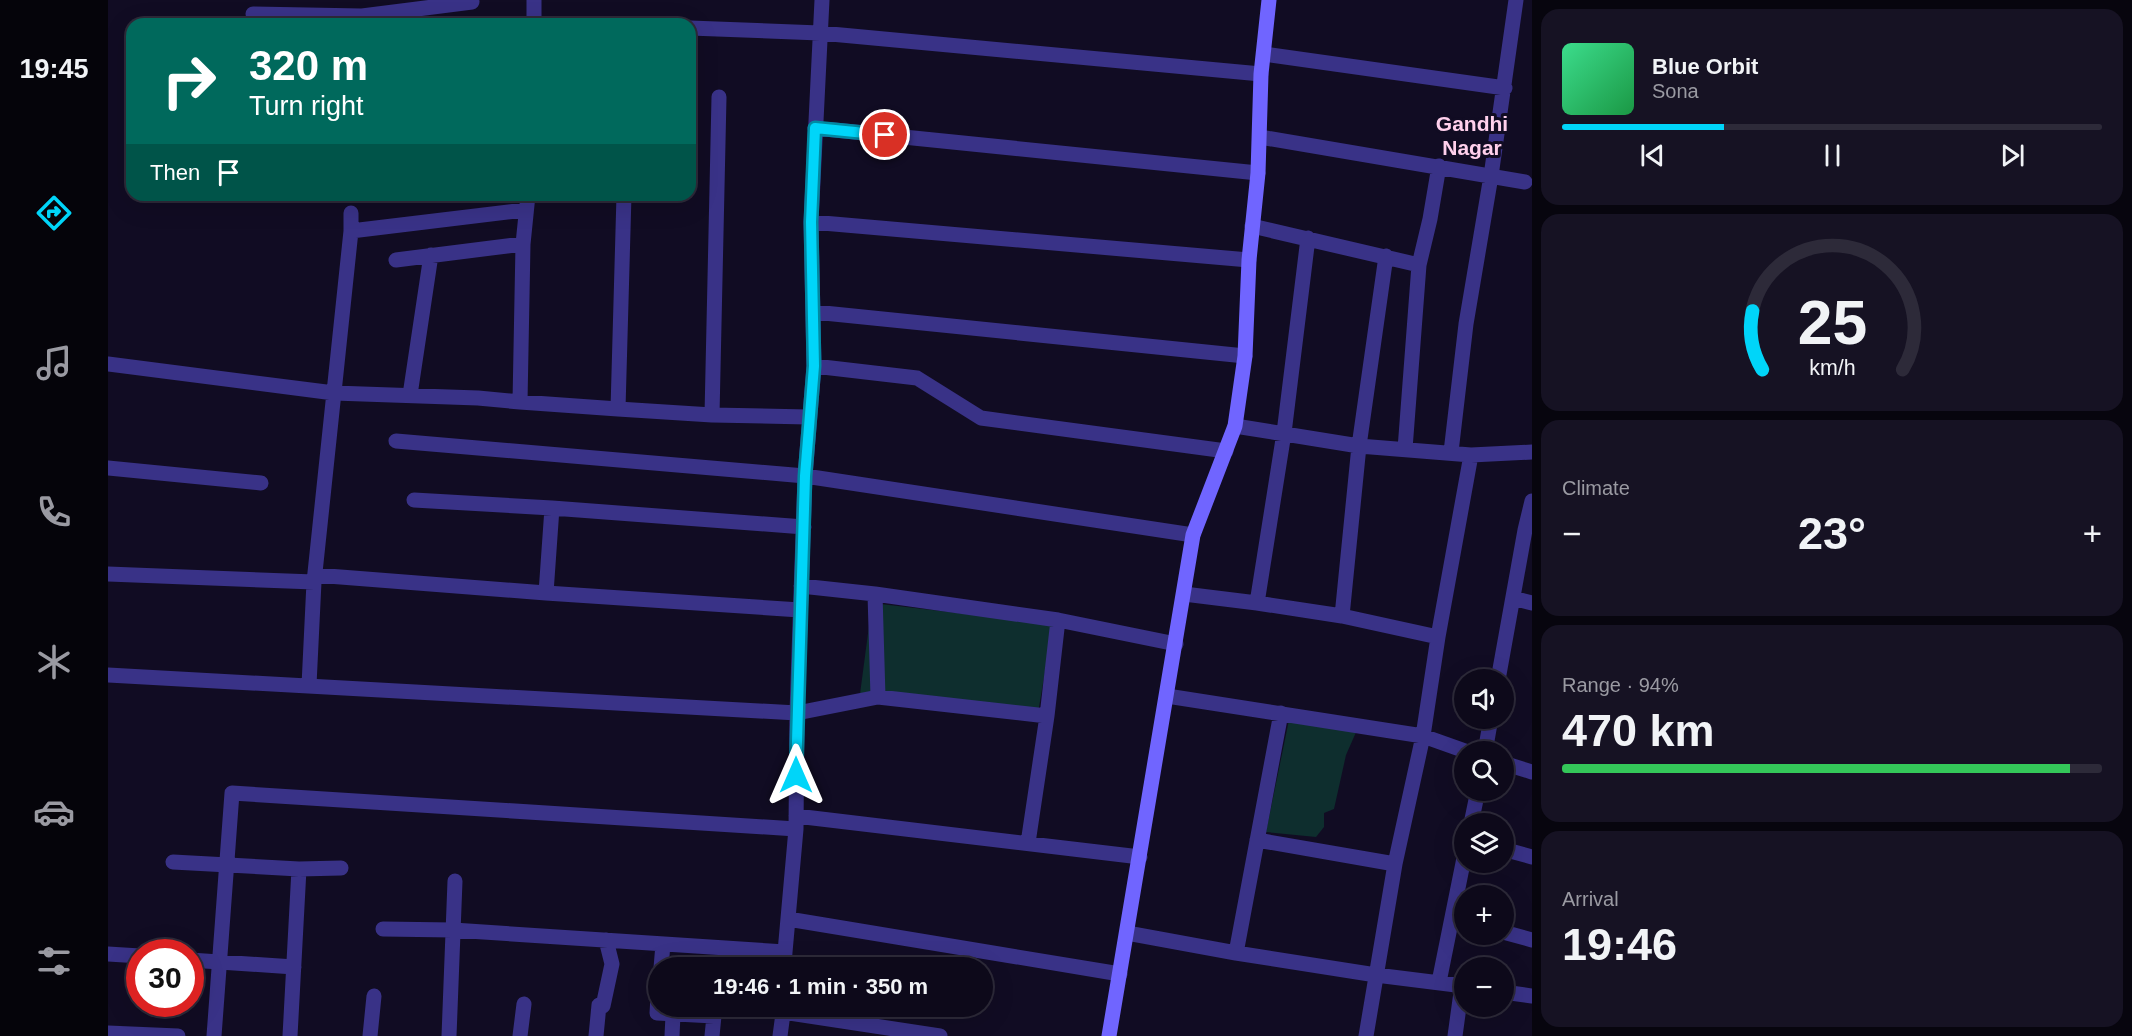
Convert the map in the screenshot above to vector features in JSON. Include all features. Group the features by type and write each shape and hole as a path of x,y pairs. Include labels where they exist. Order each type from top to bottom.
{"street":[{"path":"362,18 363,0"},
{"path":"534,0 534,18"},
{"path":"785,957 796,822 797,713 805,476 808,417 814,366 811,222 822,0"},
{"path":"1109,1036 1193,535 1235,426 1245,356 1249,260 1258,173 1262,74 1269,0"},
{"path":"1451,452 1466,324 1491,176 1516,0"},
{"path":"374,18 472,2"},
{"path":"253,14 326,18"},
{"path":"696,28 820,33 1262,74"},
{"path":"1264,54 1504,88"},
{"path":"712,415 719,98"},
{"path":"815,128 1258,173"},
{"path":"1260,137 1525,182"},
{"path":"1405,449 1419,265 1439,166"},
{"path":"618,409 624,201"},
{"path":"351,231 526,203 520,402"},
{"path":"309,685 314,579 351,231 351,213"},
{"path":"811,222 1249,260"},
{"path":"1252,226 1419,265"},
{"path":"1257,603 1284,433 1308,238"},
{"path":"396,260 523,244"},
{"path":"410,395 431,255"},
{"path":"1342,616 1359,446 1386,256"},
{"path":"814,312 1245,356"},
{"path":"108,364 334,393 410,395 712,415 808,417"},
{"path":"814,366 918,378 981,418 1226,451"},
{"path":"1235,426 1359,446 1471,455 1532,452"},
{"path":"396,441 805,476 1193,535"},
{"path":"1366,1036 1395,864 1423,736 1471,455"},
{"path":"108,468 261,483"},
{"path":"414,500 804,527"},
{"path":"1500,669 1532,501"},
{"path":"546,593 552,508"},
{"path":"108,574 314,579 800,610"},
{"path":"801,586 1058,620 1176,644"},
{"path":"875,594 878,697"},
{"path":"1184,594 1342,616 1438,638"},
{"path":"1513,598 1532,603"},
{"path":"1028,843 1047,716 1058,620"},
{"path":"108,675 797,713 878,697 1047,716"},
{"path":"1167,696 1423,736 1454,747"},
{"path":"1236,953 1281,713"},
{"path":"1514,766 1532,772"},
{"path":"214,1036 232,793 796,822 1028,843 1140,857"},
{"path":"1257,840 1395,864"},
{"path":"1514,852 1532,857"},
{"path":"173,862 341,868"},
{"path":"290,1036 299,868"},
{"path":"449,1036 454,881"},
{"path":"788,919 1120,974"},
{"path":"383,929 453,930 663,944 718,948 768,957"},
{"path":"1439,982 1454,932"},
{"path":"1127,933 1376,975 1454,984"},
{"path":"1514,935 1532,940"},
{"path":"596,1036 601,1005 612,964 606,940"},
{"path":"662,957 663,944"},
{"path":"718,948 718,957"},
{"path":"108,954 126,955"},
{"path":"204,961 294,967"},
{"path":"1514,994 1532,996"},
{"path":"370,1036 374,996"},
{"path":"520,1036 524,1004"},
{"path":"672,1036 673,1017"},
{"path":"712,1036 714,1017"},
{"path":"780,1036 783,1017"},
{"path":"830,1017 940,1036"},
{"path":"1455,1036 1458,1017"},
{"path":"108,1033 178,1036"}],"green space":[{"path":"872,603 1053,624 1038,713 860,694"},
{"path":"1289,720 1357,730 1346,755 1334,809 1324,813 1324,827 1316,837 1266,832"}],"district":[{"name":"Gandhi Nagar","path":"1472,135"}],"route":[{"path":"796,775 805,476 808,417 814,366 811,222 815,128 885,135"}]}
